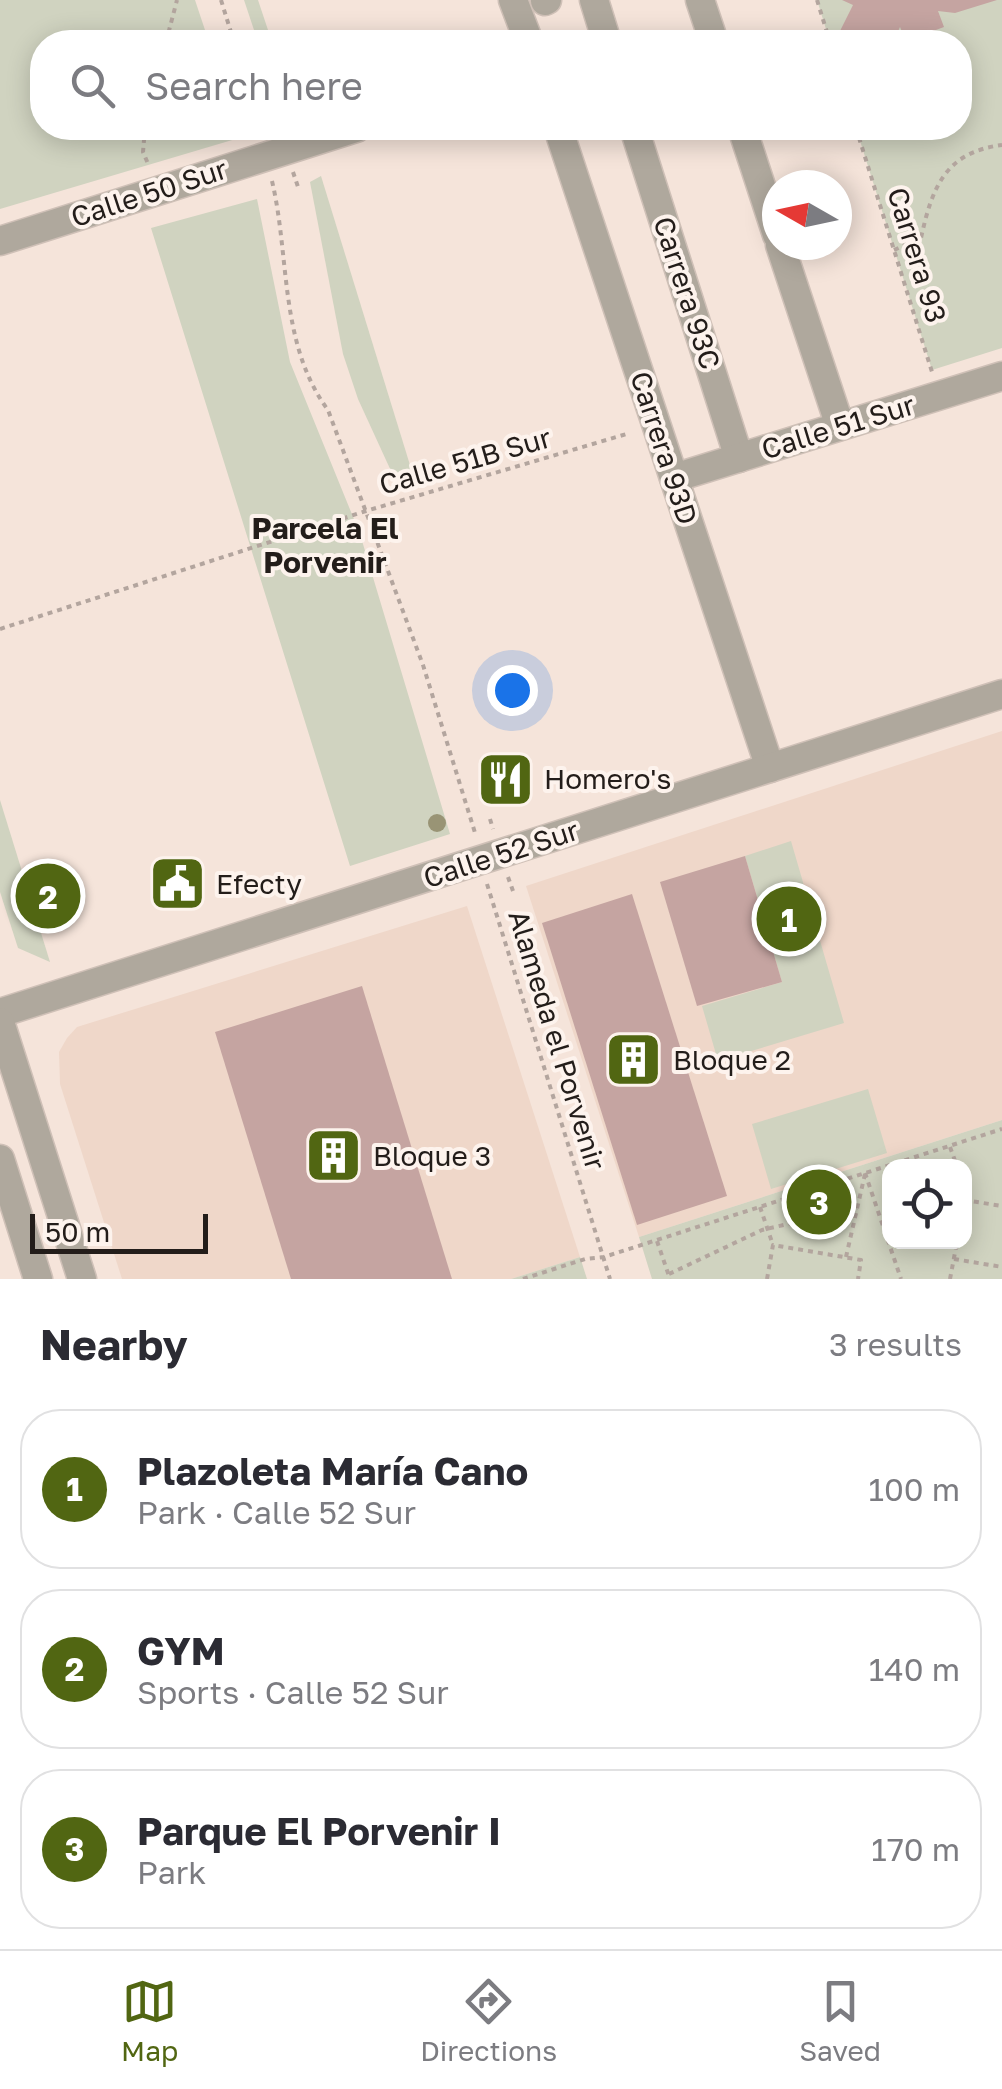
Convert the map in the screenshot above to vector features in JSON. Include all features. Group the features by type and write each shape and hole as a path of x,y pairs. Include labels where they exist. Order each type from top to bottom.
{"street":[{"path":"513,0 524,30"},
{"path":"594,0 603,30"},
{"path":"700,0 710,30"},
{"name":"Calle 50 Sur","path":"0,241 317,140"},
{"name":"Carrera 93D","path":"562,140 770,768"},
{"name":"Carrera 93C","path":"638,140 739,458"},
{"path":"746,140 762,189"},
{"path":"785,260 840,426"},
{"name":"Calle 51 Sur","path":"674,478 1002,376"},
{"name":"Calle 52 Sur","path":"0,1013 1002,694"},
{"path":"0,1022 82,1279"},
{"path":"0,1160 38,1279"}],"path":[{"path":"169,30 177,0"},
{"path":"221,0 230,30"},
{"path":"817,0 826,30"},
{"path":"142,140 153,174 170,187"},
{"name":"Carrera 93","path":"860,140 940,395"},
{"path":"894,250 921,238 930,196 959,159 983,148 1002,145"},
{"name":"Alameda el Porvenir","path":"266,156 301,358 313,389 328,410 423,664 610,1279"},
{"name":"Calle 51B Sur","path":"0,629 366,511 656,425"},
{"path":"524,1279 584,1259 604,1258 1002,1129"},
{"path":"950,1146 954,1159"},
{"path":"846,1257 865,1173"},
{"path":"865,1173 900,1279"},
{"path":"972,1201 1002,1206"},
{"path":"760,1207 773,1245 768,1279"},
{"path":"657,1240 669,1277 715,1250 768,1229 857,1208"},
{"path":"773,1245 861,1260 858,1279"},
{"path":"950,1279 955,1249"},
{"path":"954,1258 1002,1267"}],"shaded area":[{"path":"1002,731 1002,1120 639,1237 526,886"},
{"path":"467,906 580,1257 511,1279 122,1279 60,1084 59,1052 77,1027"}],"green space":[{"path":"0,0 195,0 205,30 30,30 30,140 232,140 0,209"},
{"path":"244,0 258,0 268,30 254,30"},
{"path":"817,0 1002,0 1002,348 932,370 860,140 972,140 972,30 826,30"},
{"path":"321,176 414,478 397,484 358,399 343,354 310,182"},
{"path":"257,199 290,362 360,534 450,834 350,866 151,228"},
{"path":"0,800 50,962 18,948 0,892"},
{"path":"791,841 844,1023 718,1061 702,1006 782,982 745,856"},
{"path":"868,1089 887,1153 771,1189 752,1124"},
{"path":"1002,1120 1002,1279 652,1279 639,1237"},
{"path":"580,1257 587,1279 511,1279"}],"building":[{"path":"842,0 997,0 955,13 938,11 944,27 936,30 840,30 853,5"},
{"path":"745,856 782,982 697,1006 660,882"},
{"name":"Bloque 2","path":"632,894 727,1196 637,1225 542,923"},
{"name":"Bloque 3","path":"362,986 452,1279 291,1279 215,1032"}],"place":[{"name":"Homero's","path":"505,779"},
{"name":"Efecty","path":"177,884"},
{"name":"GYM","path":"48,896"},
{"name":"Plazoleta María Cano","path":"789,919"},
{"name":"Bloque 2","path":"634,1060"},
{"name":"Bloque 3","path":"334,1156"},
{"name":"Parque El Porvenir I","path":"819,1202"}],"district":[{"name":"Parcela El Porvenir","path":"325,546"}]}
